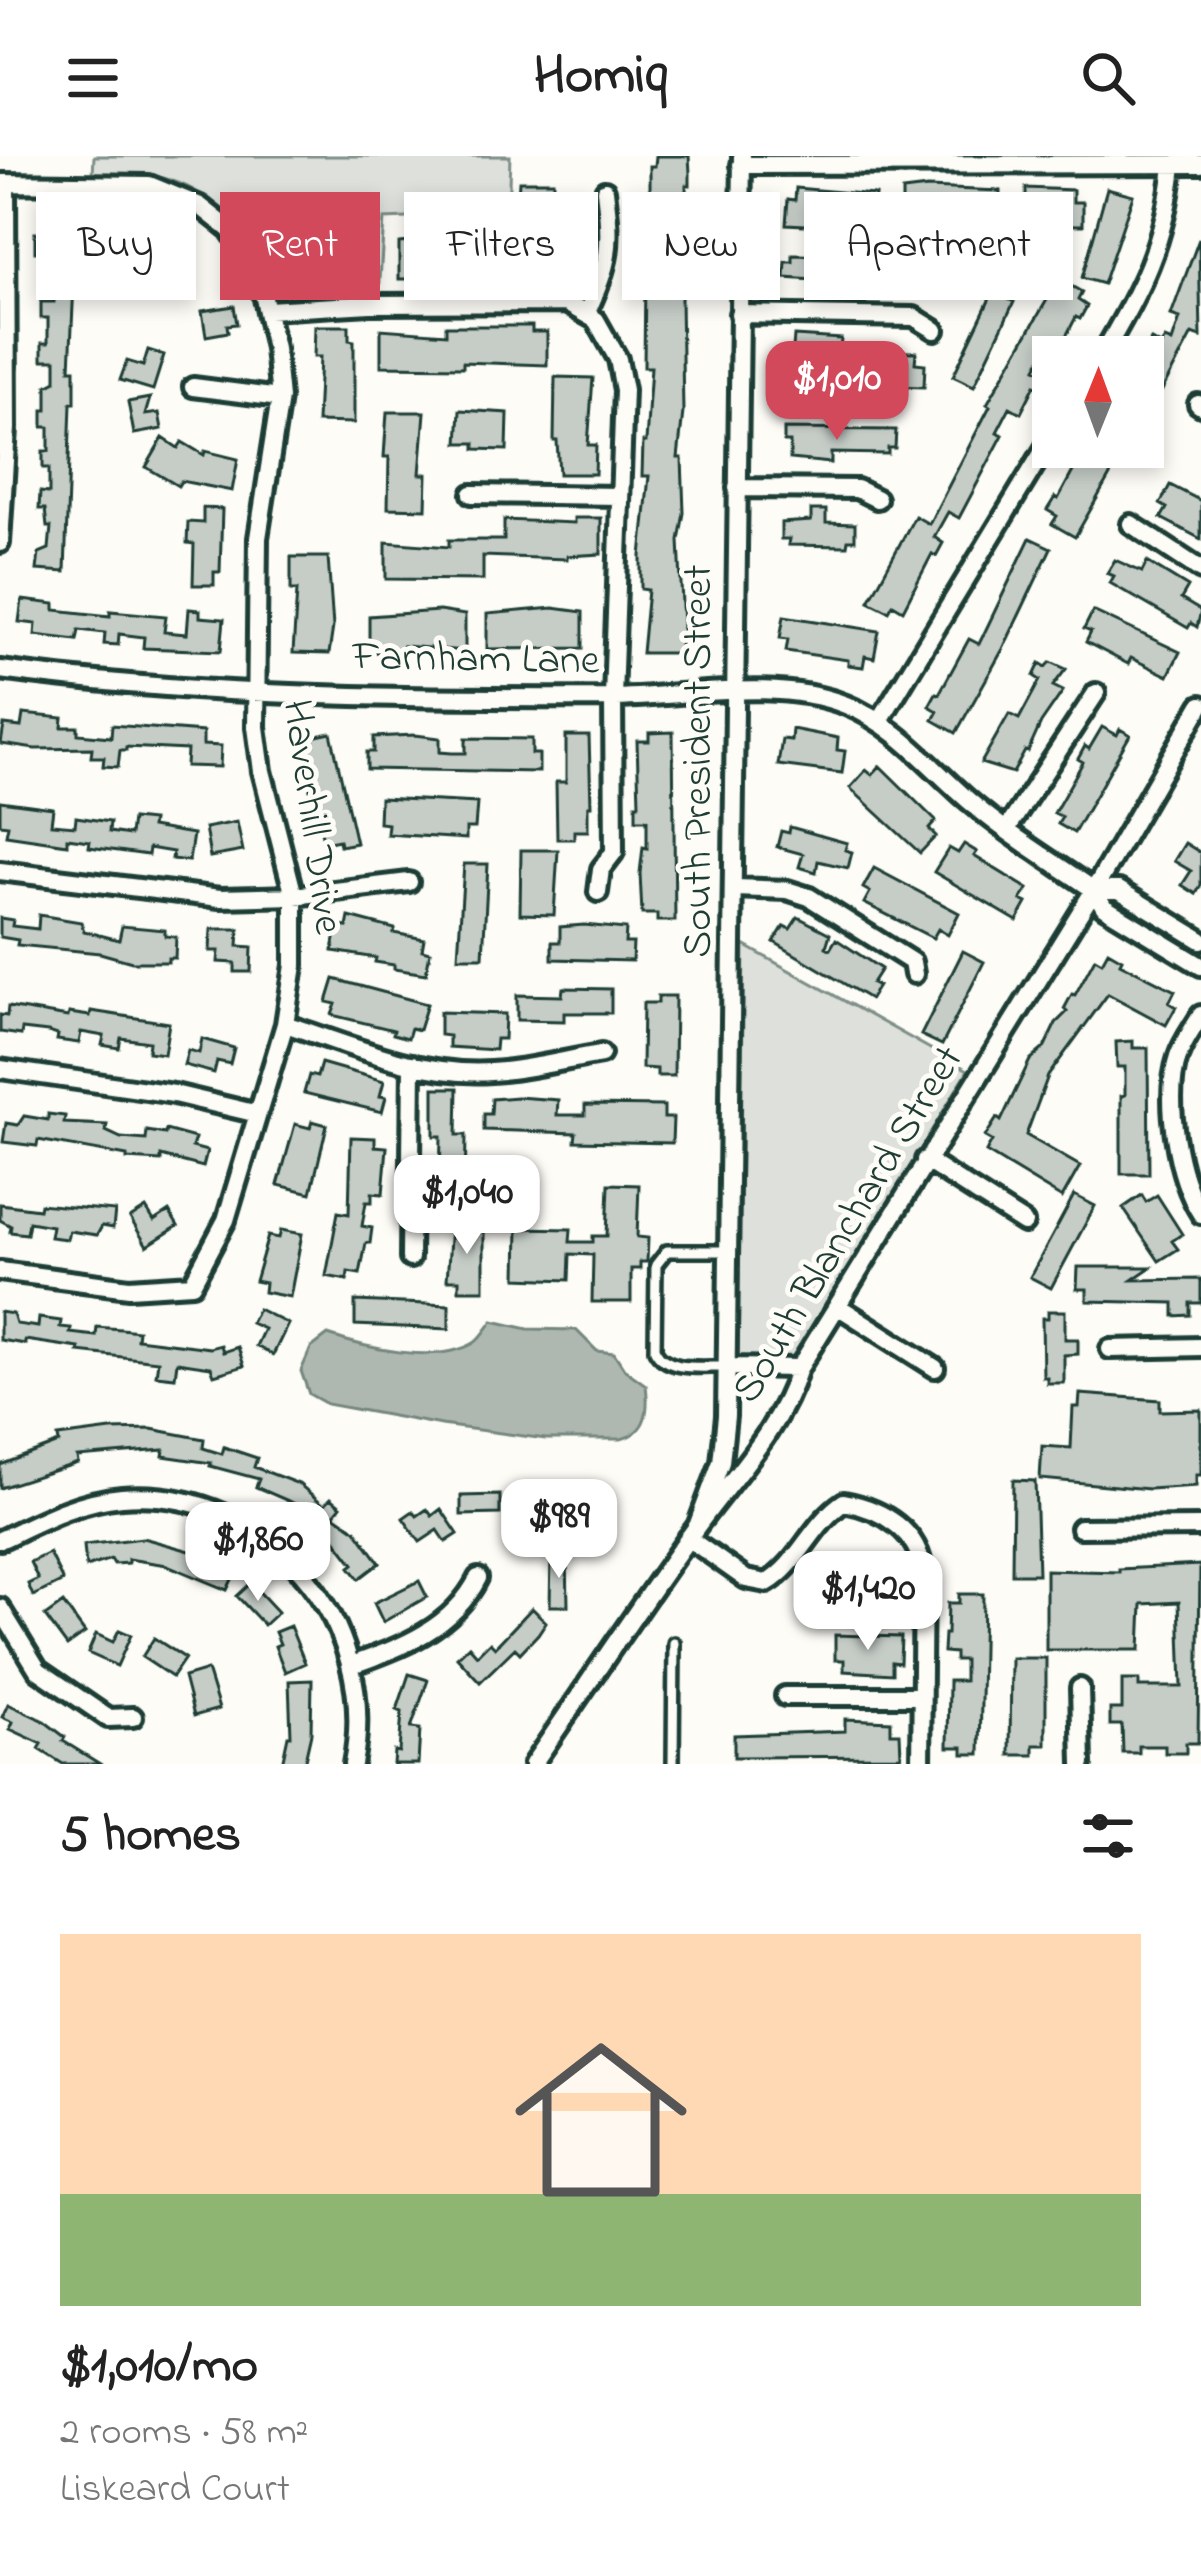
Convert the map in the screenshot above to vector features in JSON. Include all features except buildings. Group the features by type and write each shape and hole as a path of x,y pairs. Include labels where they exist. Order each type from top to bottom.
{"street":[{"path":"742,161 1201,164"},
{"name":"South President Street","path":"693,1531 725,1442 728,1367 742,161"},
{"path":"1112,336 1155,258 1169,205 1173,165"},
{"path":"0,543 7,428 3,183"},
{"name":"Haverhill Drive","path":"0,1270 129,1288 191,1284 226,1220 285,1024 295,965 294,896 262,772 255,693 258,538 280,398 268,310 248,256 229,229 214,218 182,196 149,185 3,183"},
{"path":"586,314 605,273 611,239 605,190"},
{"path":"268,310 370,304 566,303 596,320 618,359 623,390 613,698 614,852 601,869 598,892"},
{"path":"739,314 914,317 935,330"},
{"path":"193,387 280,398"},
{"path":"879,722 1033,468"},
{"path":"737,488 857,489 877,499"},
{"path":"472,494 620,496"},
{"path":"1131,524 1201,570"},
{"name":"Farnham Lane","path":"0,670 118,685 255,693 613,698 737,693 829,699 879,722 1006,829 1094,890"},
{"path":"1006,829 1096,693"},
{"name":"South Blanchard Street","path":"533,1764 693,1531 755,1456 792,1392 799,1368 1094,890 1201,705"},
{"path":"0,871 176,895 294,896 409,882"},
{"path":"735,888 787,890 809,897 912,962 914,974"},
{"path":"1094,890 1119,890 1201,940"},
{"path":"1094,890 1104,907 1201,966"},
{"path":"1199,1209 1176,1142 1174,1074 1201,1015"},
{"path":"285,1024 412,1064 490,1072 601,1054"},
{"path":"410,1258 412,1064"},
{"path":"0,1069 175,1094 258,1114"},
{"path":"925,1160 1024,1223"},
{"path":"839,1306 935,1368"},
{"path":"1109,1349 1201,1347"},
{"path":"728,1367 799,1368"},
{"path":"0,1540 58,1512 101,1500 153,1497 201,1506 245,1525 297,1564 331,1610 352,1665 358,1721 353,1764"},
{"path":"693,1531 746,1579 767,1583 786,1572 824,1515 844,1502 891,1519 914,1541 922,1555 921,1764"},
{"path":"1080,1528 1201,1527"},
{"path":"352,1665 428,1633 454,1611 478,1578"},
{"path":"0,1608 38,1670 108,1718 133,1717"},
{"path":"1081,1688 1082,1764"},
{"path":"785,1696 920,1696"}],"lane":[{"path":"728,1367 668,1364 658,1359 655,1287 656,1265 667,1251 730,1251"},
{"path":"673,1764 674,1643"}],"shaded area":[{"path":"94,156 510,156 509,192 404,192 404,218 384,219 380,280 380,192 220,192 220,209 188,187 161,177 93,175"},
{"path":"744,945 968,1070 796,1357 738,1357"},
{"path":"493,1321 528,1329 576,1330 597,1351 614,1353 625,1370 646,1385 642,1425 621,1439 546,1439 441,1425 327,1404 309,1394 301,1371 311,1348 328,1335 381,1349 441,1353 474,1343"}]}
